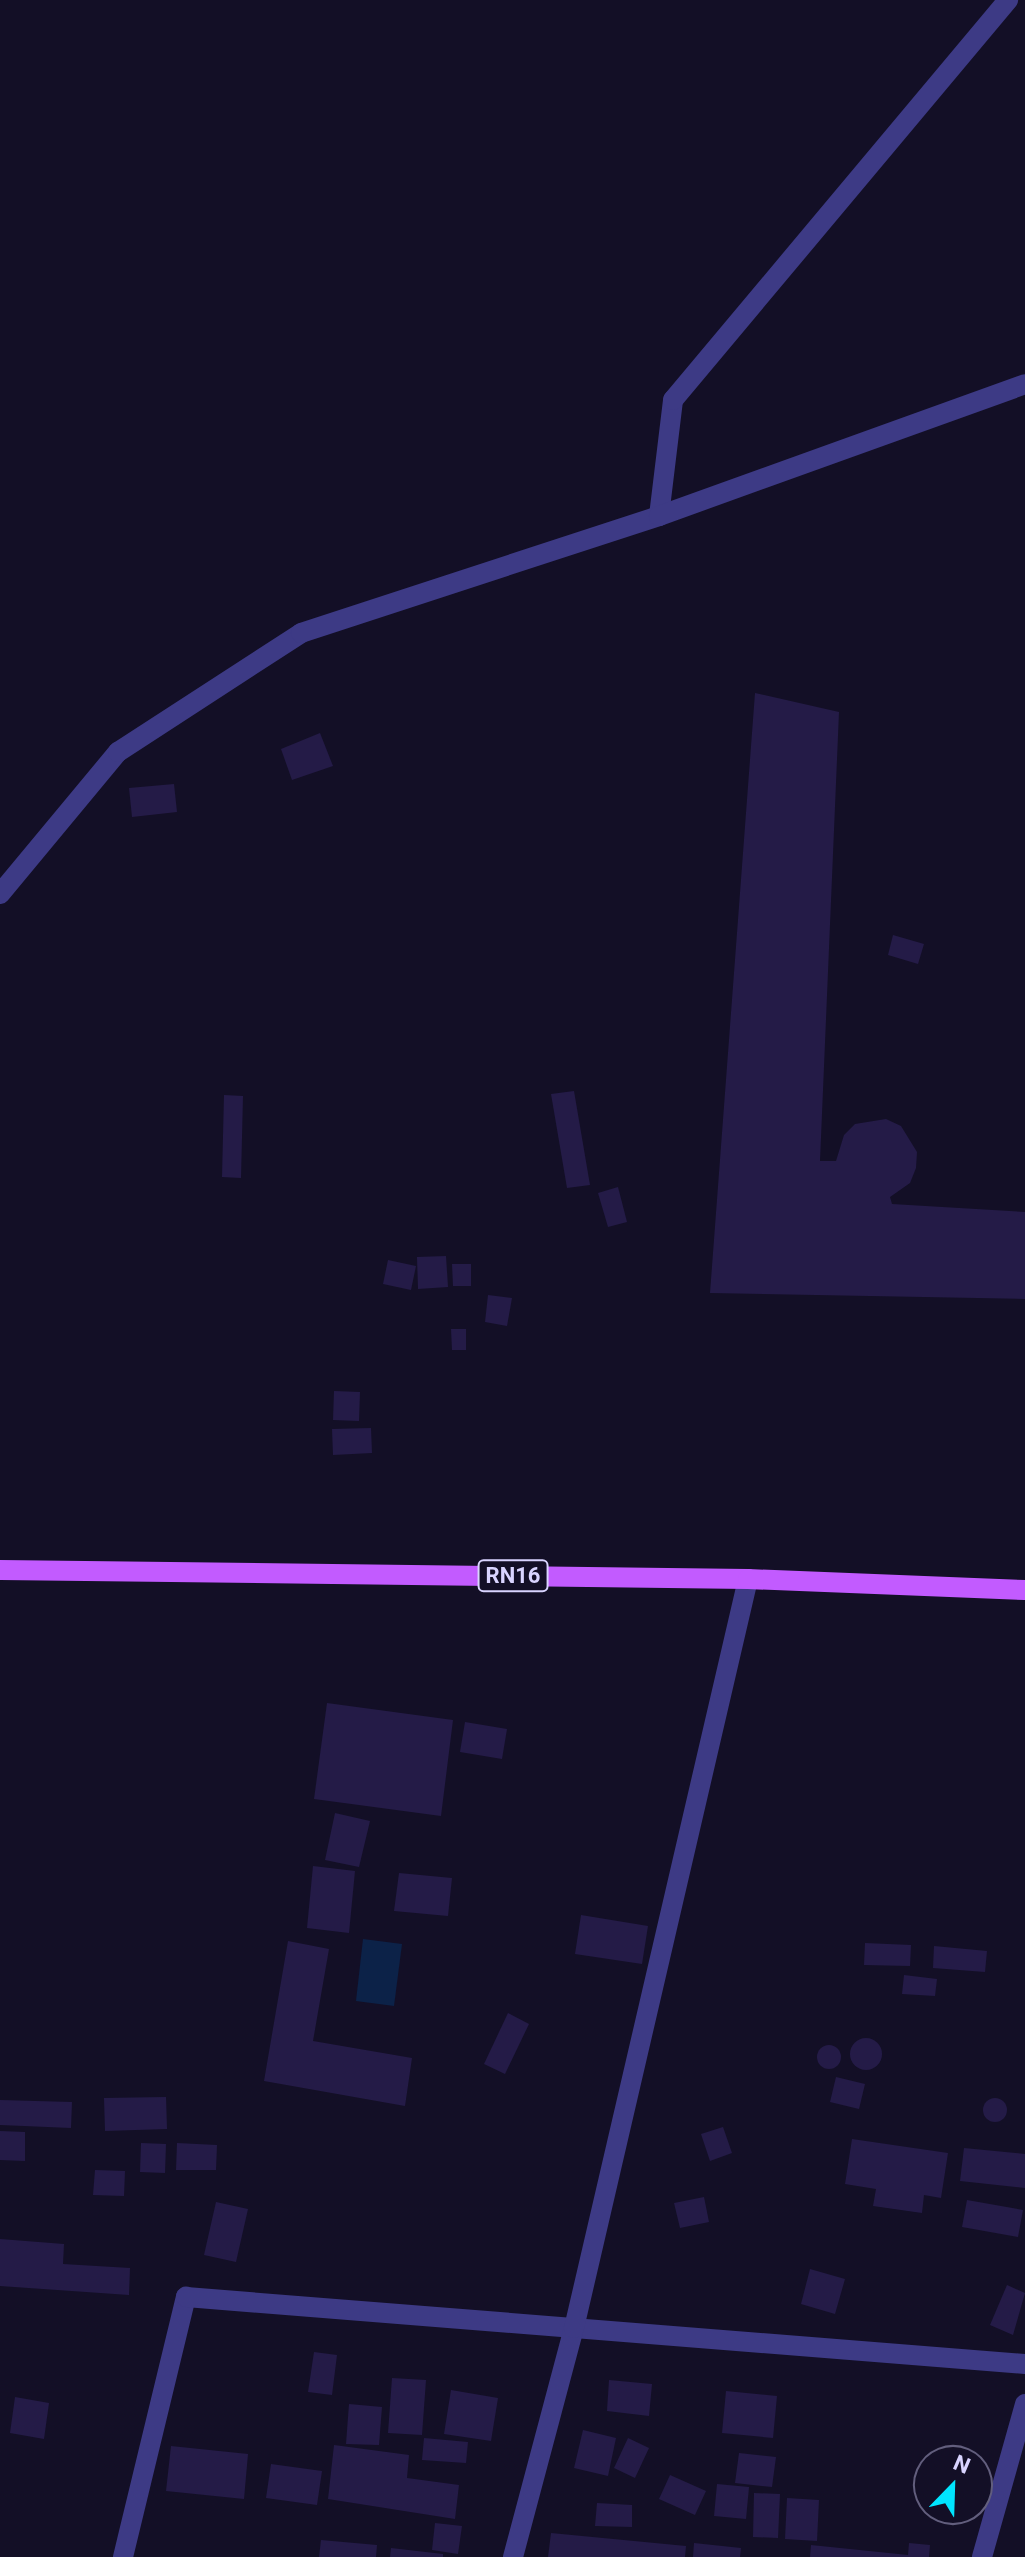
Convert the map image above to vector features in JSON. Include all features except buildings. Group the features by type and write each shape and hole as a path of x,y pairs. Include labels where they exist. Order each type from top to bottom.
{"main road":[{"name":"RN16","path":"0,1570 748,1579 1025,1590"}],"street":[{"path":"659,516 673,400 1008,0"},
{"path":"0,894 118,752 301,633 659,516 1025,384"},
{"path":"513,2557 574,2328 748,1579"},
{"path":"123,2557 186,2297 1025,2364"},
{"path":"982,2557 1025,2404"}],"water":[{"path":"363,1939 402,1944 394,2006 356,2001"}]}
